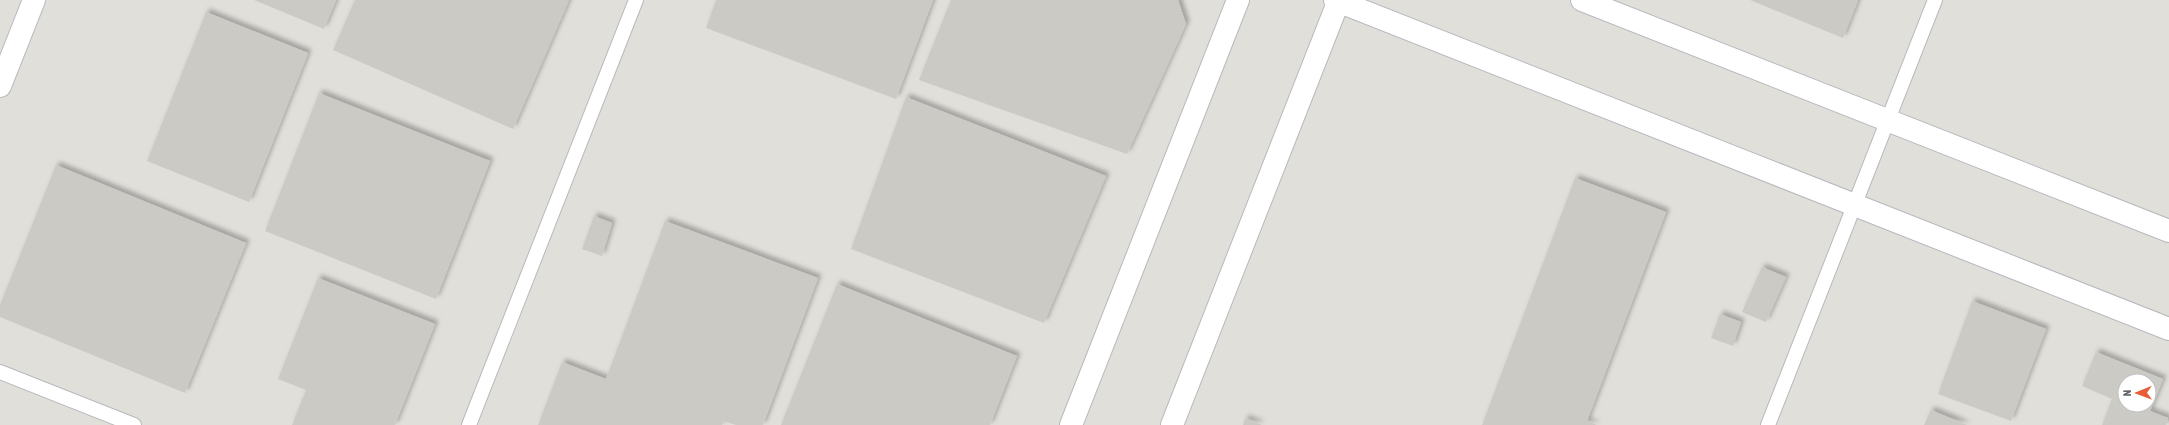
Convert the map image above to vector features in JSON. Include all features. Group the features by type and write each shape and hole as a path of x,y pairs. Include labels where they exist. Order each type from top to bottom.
{"street":[{"path":"0,86 34,0"},
{"path":"1071,425 1238,0"},
{"path":"1172,425 1338,0 2169,329"},
{"path":"1582,0 2169,231"}],"lane":[{"path":"469,425 636,0"},
{"path":"1768,425 1935,0"},
{"path":"0,372 134,425"}],"shaded area":[{"path":"0,0 2169,0 2169,425 0,425"}],"building":[{"path":"254,0 336,0 324,29"},
{"path":"355,0 569,0 513,129 333,50"},
{"path":"716,0 933,0 896,99 706,28"},
{"path":"951,0 1178,0 1186,24 1127,154 919,80"},
{"path":"1750,0 1858,0 1843,38"},
{"path":"206,12 308,53 249,202 147,161"},
{"path":"319,93 490,161 436,299 265,231"},
{"path":"906,97 1106,176 1044,323 851,249"},
{"path":"56,165 246,243 185,393 0,317 0,305"},
{"path":"1575,178 1666,212 1587,421 1597,425 1482,425"},
{"path":"594,216 612,223 602,256 582,249"},
{"path":"665,221 818,278 763,425 736,425 724,421 722,425 538,425 562,362 606,379"},
{"path":"1762,267 1786,277 1766,322 1742,312"},
{"path":"318,278 435,324 395,425 292,425 306,390 278,379"},
{"path":"837,284 1017,356 990,425 781,425"},
{"path":"1972,301 2046,329 2011,421 1938,394"},
{"path":"1720,314 1741,322 1733,346 1711,338"},
{"path":"2096,352 2148,373 2117,373 2117,413 2155,413 2168,418 2166,425 2102,425 2112,399 2082,386"},
{"path":"2157,377 2163,379 2157,394"},
{"path":"1931,410 1967,425 1924,425"},
{"path":"1245,418 1262,425 1243,425"}]}
